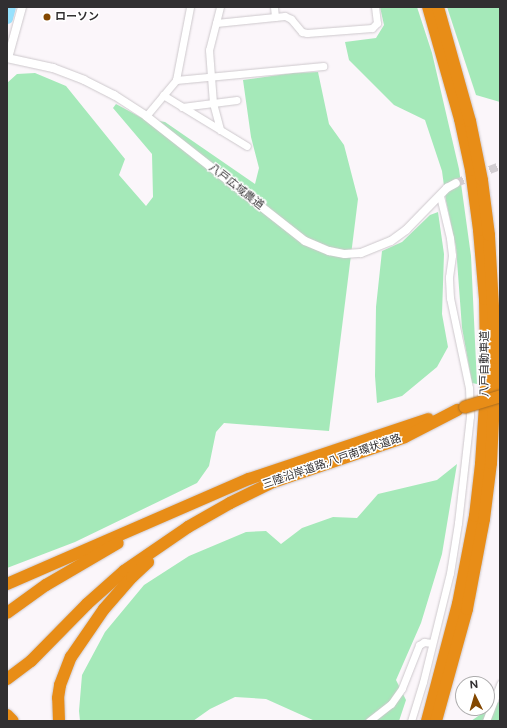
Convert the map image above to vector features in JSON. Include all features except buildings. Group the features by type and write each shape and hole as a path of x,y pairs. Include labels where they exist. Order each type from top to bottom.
{"highway":[{"name":"八戸自動車道","path":"427,721 448,646 468,557 481,464 486,361 484,291 471,170 458,112 428,7"},
{"name":"八戸自動車道","path":"436,721 467,609 484,519 491,464 496,358 489,235 482,180 470,121 438,7"},
{"name":"三陸沿岸道路;八戸南環状道路","path":"208,498 272,470 500,396"},
{"name":"三陸沿岸道路;八戸南環状道路","path":"208,516 252,491 405,437 461,409"},
{"path":"7,584 208,498"},
{"path":"7,613 40,589 79,565 135,534 208,498"},
{"path":"7,679 31,661 87,604 124,571 166,541 208,516"},
{"path":"59,721 58,698 64,672 80,643 97,619 132,577 167,545 208,516"},
{"path":"7,715 13,721"}],"street":[{"path":"8,58 22,7"},
{"path":"146,116 176,80 190,7"},
{"path":"220,7 209,50 213,103 220,130"},
{"path":"274,7 275,17"},
{"path":"216,23 285,16 291,19 302,32 307,33 372,28 377,23 375,7"},
{"name":"八戸広域農道","path":"8,58 53,68 84,80 114,95 146,116 305,241 329,251 344,254 361,253 391,241 406,230 440,196 456,183"},
{"path":"176,80 323,66"},
{"path":"163,95 247,146"},
{"path":"182,106 237,100"},
{"path":"411,721 450,573 458,523 470,416 469,388 450,298 449,277 452,255 450,238 440,196"},
{"path":"369,721 391,704 402,688 419,646 424,642 432,643"},
{"path":"486,721 500,684"}],"green space":[{"path":"380,7 417,7 432,53 459,169 471,256 477,384 472,383 462,328 456,247 446,201 442,171 425,120 394,105 349,60 345,42 376,38 384,25"},
{"path":"447,7 500,7 500,102 476,95"},
{"path":"318,72 329,124 344,145 358,199 329,431 224,423 216,432 209,466 197,483 75,542 7,568 7,83 17,74 35,73 66,86 125,159 119,175 146,206 153,197 152,154 113,108 116,104 142,118 165,122 255,184 259,168 251,137 243,80 293,73"},
{"path":"438,212 444,254 442,314 448,347 437,367 402,396 377,403 375,376 376,307 382,251 402,242 430,215"},
{"path":"457,464 442,554 421,623 396,680 406,700 399,721 315,721 266,699 235,697 210,709 193,721 80,721 79,711 82,675 105,632 144,585 189,556 246,532 266,531 281,544 302,528 333,517 357,518 378,494 437,480"},
{"path":"500,701 500,721 471,721 478,716 495,716 495,704"}],"waterway":[{"path":"7,18 10,7"}],"tunnel":[{"path":"456,183 500,166"}],"place":[{"name":"ローソン","path":"47,17"}]}
